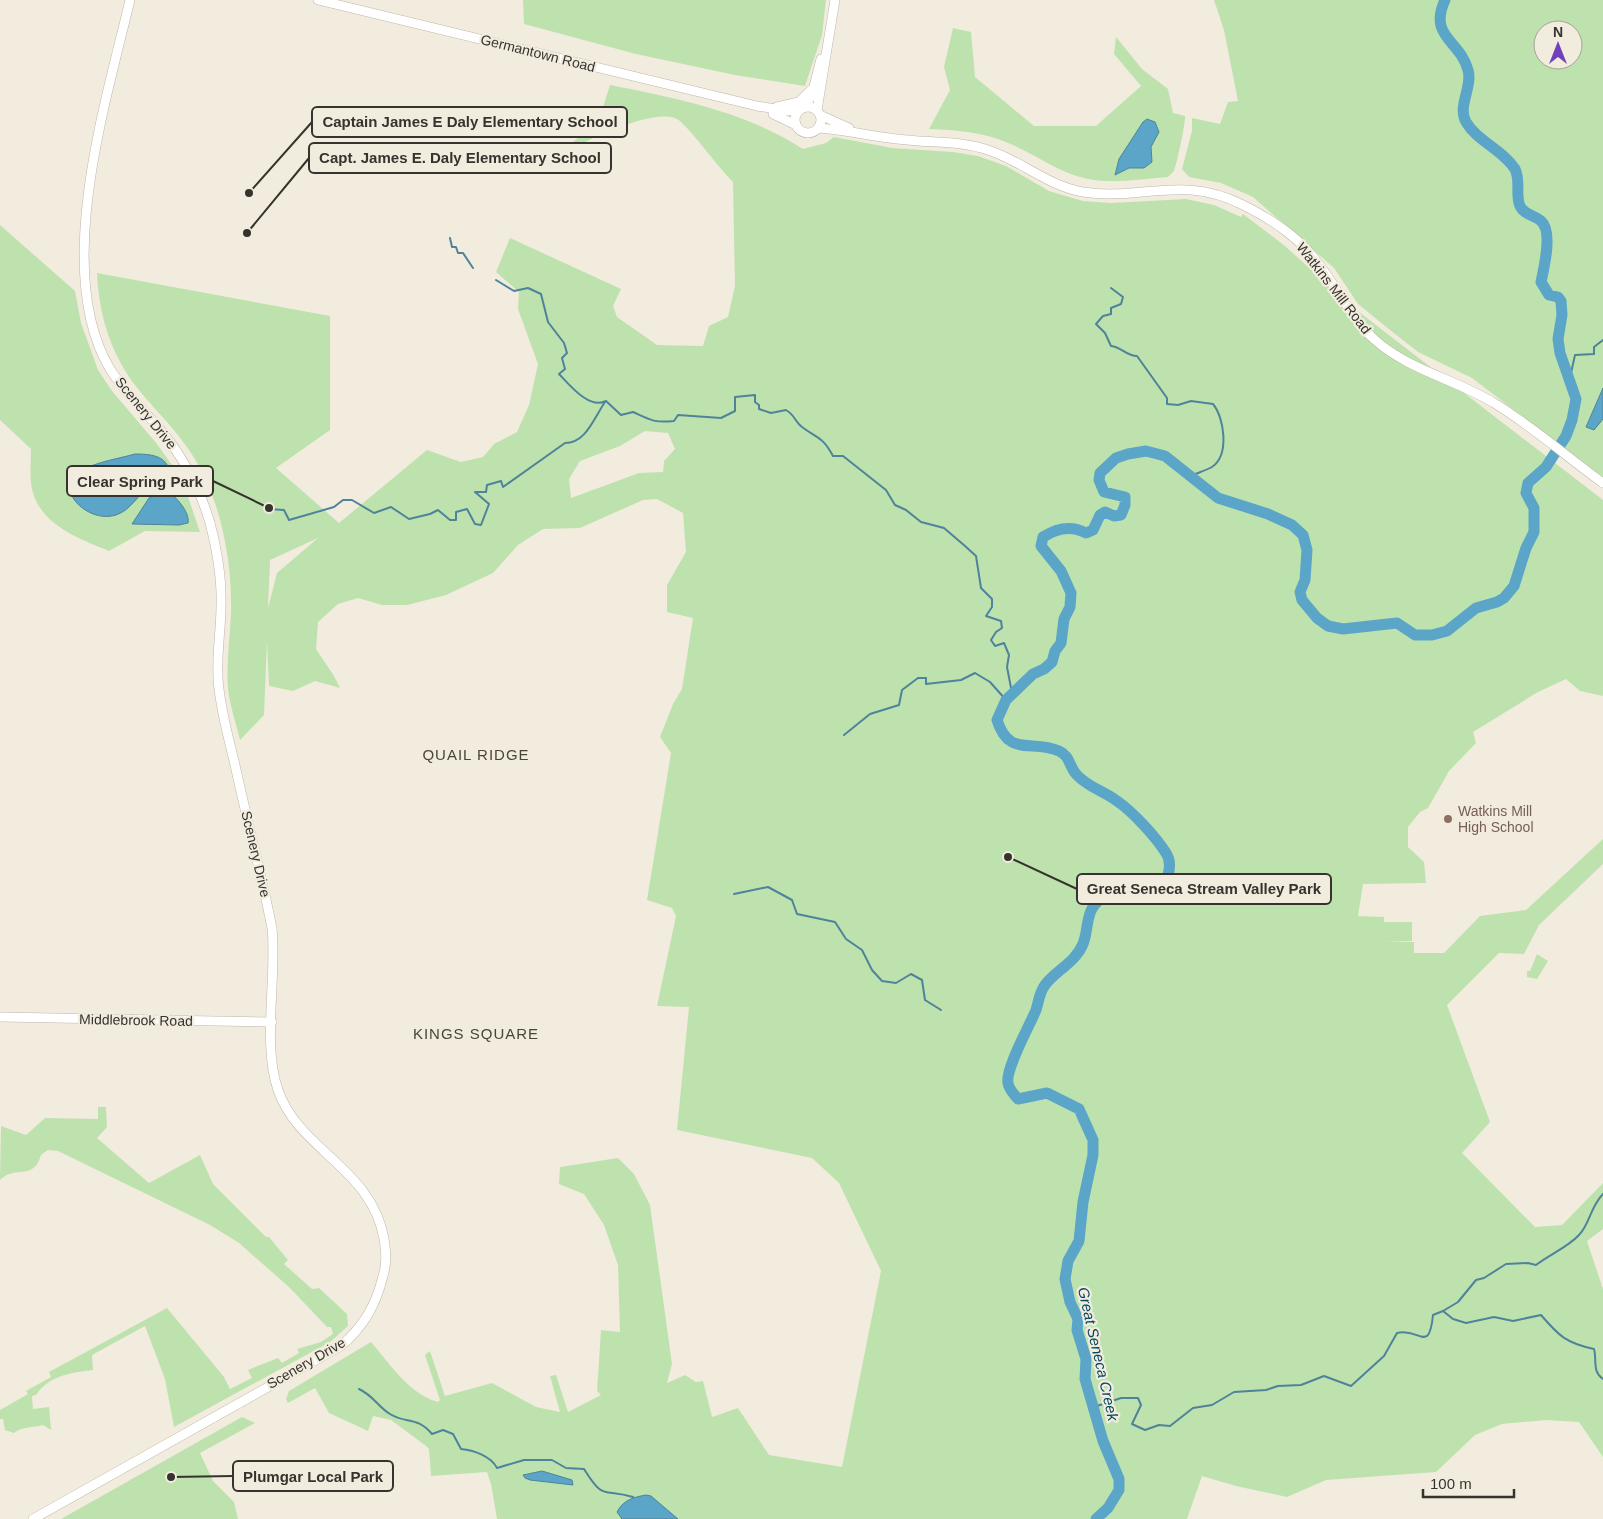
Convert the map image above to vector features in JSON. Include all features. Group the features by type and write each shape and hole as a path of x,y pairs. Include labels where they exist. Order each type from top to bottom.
{"street":[{"name":"Scenery Drive","path":"33,1519 341,1346 366,1320 378,1297 386,1265 386,1253 376,1209 356,1181 300,1126 286,1107 278,1090 274,1072 272,1022 274,955 272,928 221,708 218,686 222,602 215,542 202,497 182,459 162,432 129,395 109,367 97,338 87,296 85,230 90,177 130,0"},
{"name":"Germantown Road","path":"318,0 757,106 790,112 802,109"},
{"path":"826,45 810,101 796,116 796,125 806,132 818,128 821,122 819,113 826,45 835,0"},
{"path":"757,106 788,106 799,102 813,87"},
{"name":"Germantown Road","path":"757,106 796,125"},
{"path":"802,109 819,113"},
{"name":"Watkins Mill Road","path":"819,113 865,134"},
{"name":"Watkins Mill Road","path":"818,128 907,140 970,145 1010,159 1052,182 1084,192 1109,193 1185,189 1206,191 1230,199 1276,224 1299,241 1322,268 1356,319 1384,347 1407,362 1479,394 1512,415 1603,483"},
{"name":"Middlebrook Road","path":"0,1017 272,1022"}],"green space":[{"path":"523,0 826,0 822,35 805,86 735,75 636,54 524,24"},
{"path":"1214,0 1603,0 1603,478 1472,378 1418,352 1390,330 1358,304 1334,268 1253,197 1221,183 1189,177 1182,169 1192,131 1192,118 1220,124 1228,102 1238,101 1224,30"},
{"path":"953,28 971,32 975,77 1034,126 1096,126 1141,86 1114,54 1116,37 1142,69 1168,89 1173,113 1185,116 1174,171 1168,177 1138,180 1108,181 1088,179 1057,168 999,139 969,132 929,129 950,90 944,67"},
{"path":"610,85 710,108 758,125 803,149 826,143 834,137 892,148 953,152 978,156 1006,166 1049,191 1083,201 1111,203 1186,199 1214,205 1241,217 1243,214 1285,246 1350,305 1603,500 1603,696 1580,691 1566,679 1538,692 1473,732 1476,743 1449,771 1428,808 1420,812 1408,827 1408,847 1424,862 1426,883 1363,884 1358,916 1384,917 1384,922 1412,922 1412,941 1385,942 1414,942 1414,953 1444,953 1480,916 1526,910 1603,839 1603,864 1539,925 1524,954 1499,953 1447,1005 1490,1122 1462,1153 1535,1227 1562,1225 1603,1183 1603,1229 1587,1241 1603,1289 1603,1457 1579,1422 1546,1420 1502,1424 1475,1435 1436,1472 1326,1480 1287,1497 1236,1486 1202,1476 1187,1519 497,1519 487,1472 431,1476 429,1449 426,1446 391,1420 373,1416 368,1431 329,1413 315,1388 288,1403 286,1399 289,1391 371,1342 409,1385 428,1398 438,1402 440,1400 425,1355 430,1351 445,1396 492,1383 536,1407 560,1412 550,1376 556,1375 568,1412 601,1395 597,1391 601,1330 620,1332 618,1265 604,1225 584,1194 559,1184 560,1167 618,1158 634,1174 650,1205 672,1364 667,1383 685,1375 696,1382 703,1381 712,1417 738,1408 769,1455 842,1467 881,1271 839,1183 812,1158 677,1130 689,1007 657,1006 676,916 672,908 647,900 671,753 660,737 673,704 682,689 693,618 667,612 667,585 686,552 683,513 657,499 643,500 580,528 543,529 518,545 493,573 446,595 407,605 382,605 358,598 338,604 318,622 316,649 340,688 315,681 293,691 269,686 267,641 264,715 240,740 228,689 231,613 230,578 222,526 217,509 198,463 174,430 138,389 120,363 108,334 100,304 97,273 330,316 330,430 276,468 339,523 427,450 461,462 483,457 494,444 517,432 529,405 538,364 518,309 519,292 496,272 510,238 621,289 613,306 617,317 657,345 703,346 709,326 728,317 735,286 733,182 687,128 680,121 670,117 640,120 622,126 565,153 566,147 598,123","holes":["645,431 668,433 675,449 664,461 663,472 639,473 571,498 569,479 580,461 620,446","318,538 277,573 268,608 270,560"]},
{"path":"0,225 75,291 81,323 98,370 112,391 157,444 172,465 188,497 200,532 145,531 109,551 86,542 64,530 45,514 38,504 31,483 31,449 0,420"},
{"path":"1537,954 1548,961 1537,979 1527,977 1527,971 1530,971"},
{"path":"98,1107 106,1107 107,1127 97,1138 149,1183 200,1155 213,1184 266,1237 269,1237 288,1260 284,1264 312,1289 319,1288 347,1314 348,1326 330,1342 174,1427 165,1379 145,1326 92,1355 93,1370 61,1376 48,1383 36,1395 32,1396 33,1409 49,1407 51,1430 43,1425 24,1428 14,1433 5,1430 3,1419 0,1419 0,1410 28,1394 26,1391 51,1377 49,1372 167,1308 224,1377 230,1389 252,1378 248,1370 278,1358 282,1363 299,1353 297,1349 321,1342 333,1334 331,1327 327,1327 289,1287 239,1243 210,1225 58,1151 48,1150 41,1155 38,1163 29,1171 12,1173 0,1180 1,1126 26,1135 45,1118 98,1119"},
{"path":"242,1417 255,1423 200,1453 213,1481 234,1502 238,1519 61,1519"}],"water":[{"path":"1147,119 1155,122 1159,132 1151,147 1152,162 1144,168 1129,168 1115,175 1119,159 1143,122"},
{"path":"1603,388 1603,419 1594,430 1586,427"},
{"path":"135,454 152,455 162,459 170,473 150,485 130,506 116,515 105,516 95,514 85,510 77,503 70,487 72,478 80,471 100,463"},
{"path":"162,492 170,492 179,502 187,514 188,523 179,525 132,524 149,498"},
{"path":"542,1471 572,1480 573,1485 530,1480 523,1475"},
{"path":"646,1495 651,1496 678,1519 622,1519 617,1512 622,1505 633,1498"}],"waterway":[{"name":"Great Seneca Creek","path":"1096,1519 1108,1508 1119,1490 1119,1479 1103,1441 1085,1379 1086,1359 1077,1330 1078,1319 1070,1302 1065,1279 1068,1261 1079,1241 1083,1202 1093,1155 1093,1140 1079,1109 1047,1093 1018,1099 1009,1088 1008,1076 1014,1058 1036,1010 1041,991 1049,980 1070,962 1079,951 1085,938 1092,908 1101,899 1108,896 1138,893 1157,888 1164,883 1168,875 1169,861 1162,847 1150,832 1123,805 1080,778 1063,753 1040,746 1015,743 1002,732 997,720 1006,700 1033,674 1044,669 1052,662 1055,651 1061,643 1064,619 1070,607 1071,593 1061,571 1041,546 1043,537 1054,531 1069,528 1086,533 1093,530 1100,515 1105,512 1114,516 1121,515 1125,505 1125,497 1104,492 1099,480 1100,473 1116,458 1128,454 1146,451 1165,456 1218,498 1268,514 1292,525 1303,535 1307,550 1305,580 1300,592 1302,600 1317,618 1328,626 1343,629 1397,623 1415,635 1432,635 1447,631 1476,608 1504,598 1514,586 1526,548 1534,532 1534,508 1526,493 1528,483 1546,467 1566,436 1572,420 1576,399 1560,353 1558,339 1562,315 1561,301 1558,297 1549,295 1541,282 1547,250 1545,226 1539,219 1524,211 1520,206 1518,178 1510,162 1477,135 1466,122 1463,110 1469,83 1468,70 1459,52 1447,38 1440,22 1445,0"},
{"path":"450,238 452,247 456,247 458,253 463,253 473,268"},
{"path":"496,280 514,291 528,288 541,294 548,322 564,343 567,353 562,358 565,369 559,374 586,399 600,403 606,401 621,415 633,412 652,420 667,422 674,421 678,415 721,418 735,411 735,397 755,395 755,402 759,405 759,409 771,413 786,410 789,412 800,425 823,442 833,456 843,456 886,490 895,505 906,510 921,522 944,528 976,556 981,588 992,599 992,607 986,616 1001,621 1002,628 996,632 991,640 995,646 1004,643 1009,655 1007,667 1012,693"},
{"path":"1111,288 1123,297 1121,304 1111,308 1111,314 1103,316 1096,324 1105,333 1111,346 1130,355 1137,356 1167,398 1167,404 1178,405 1191,401 1213,404 1217,410 1223,436 1221,454 1218,461 1212,467 1189,477"},
{"path":"1569,382 1575,355 1594,354 1594,347 1603,340"},
{"path":"269,509 284,510 289,520 334,507 343,500 352,500 374,513 391,507 409,519 438,510 450,520 456,520 456,512 467,509 475,524 481,525 489,504 475,492 486,492 487,485 501,481 503,487 565,443 579,439 589,428 605,402"},
{"path":"844,735 870,714 899,705 902,690 918,678 926,678 926,684 961,680 975,673 990,682 1006,700"},
{"path":"734,894 768,887 792,900 797,914 835,922 846,939 862,950 872,970 882,981 896,983 911,974 922,980 925,1000 941,1010"},
{"path":"1443,1311 1458,1302 1476,1280 1484,1278 1506,1264 1528,1263 1536,1265 1575,1239 1583,1231 1595,1204 1603,1194"},
{"path":"1094,1407 1121,1398 1138,1398 1141,1405 1132,1424 1145,1430 1159,1425 1170,1426 1193,1408 1212,1405 1234,1392 1301,1385 1324,1376 1351,1386 1384,1356 1397,1333 1405,1332 1426,1337 1429,1334 1433,1315 1443,1311 1453,1319 1466,1323 1494,1317 1513,1321 1541,1315 1564,1338 1576,1344 1594,1349 1597,1373 1603,1379"},
{"path":"359,1389 396,1417 416,1422 427,1428 432,1434 443,1430 453,1434 461,1449 481,1454 491,1460 497,1468 524,1460 552,1460 566,1468 584,1469 596,1486 604,1492 633,1497"}],"place":[{"name":"Captain James E Daly Elementary School","path":"249,193"},
{"name":"Capt. James E. Daly Elementary School","path":"247,233"},
{"name":"Clear Spring Park","path":"269,508"},
{"name":"Watkins Mill High School","path":"1448,819"},
{"name":"Great Seneca Stream Valley Park","path":"1008,857"},
{"name":"Plumgar Local Park","path":"171,1477"}],"district":[{"name":"QUAIL RIDGE","path":"476,755"},
{"name":"KINGS SQUARE","path":"476,1034"}]}
